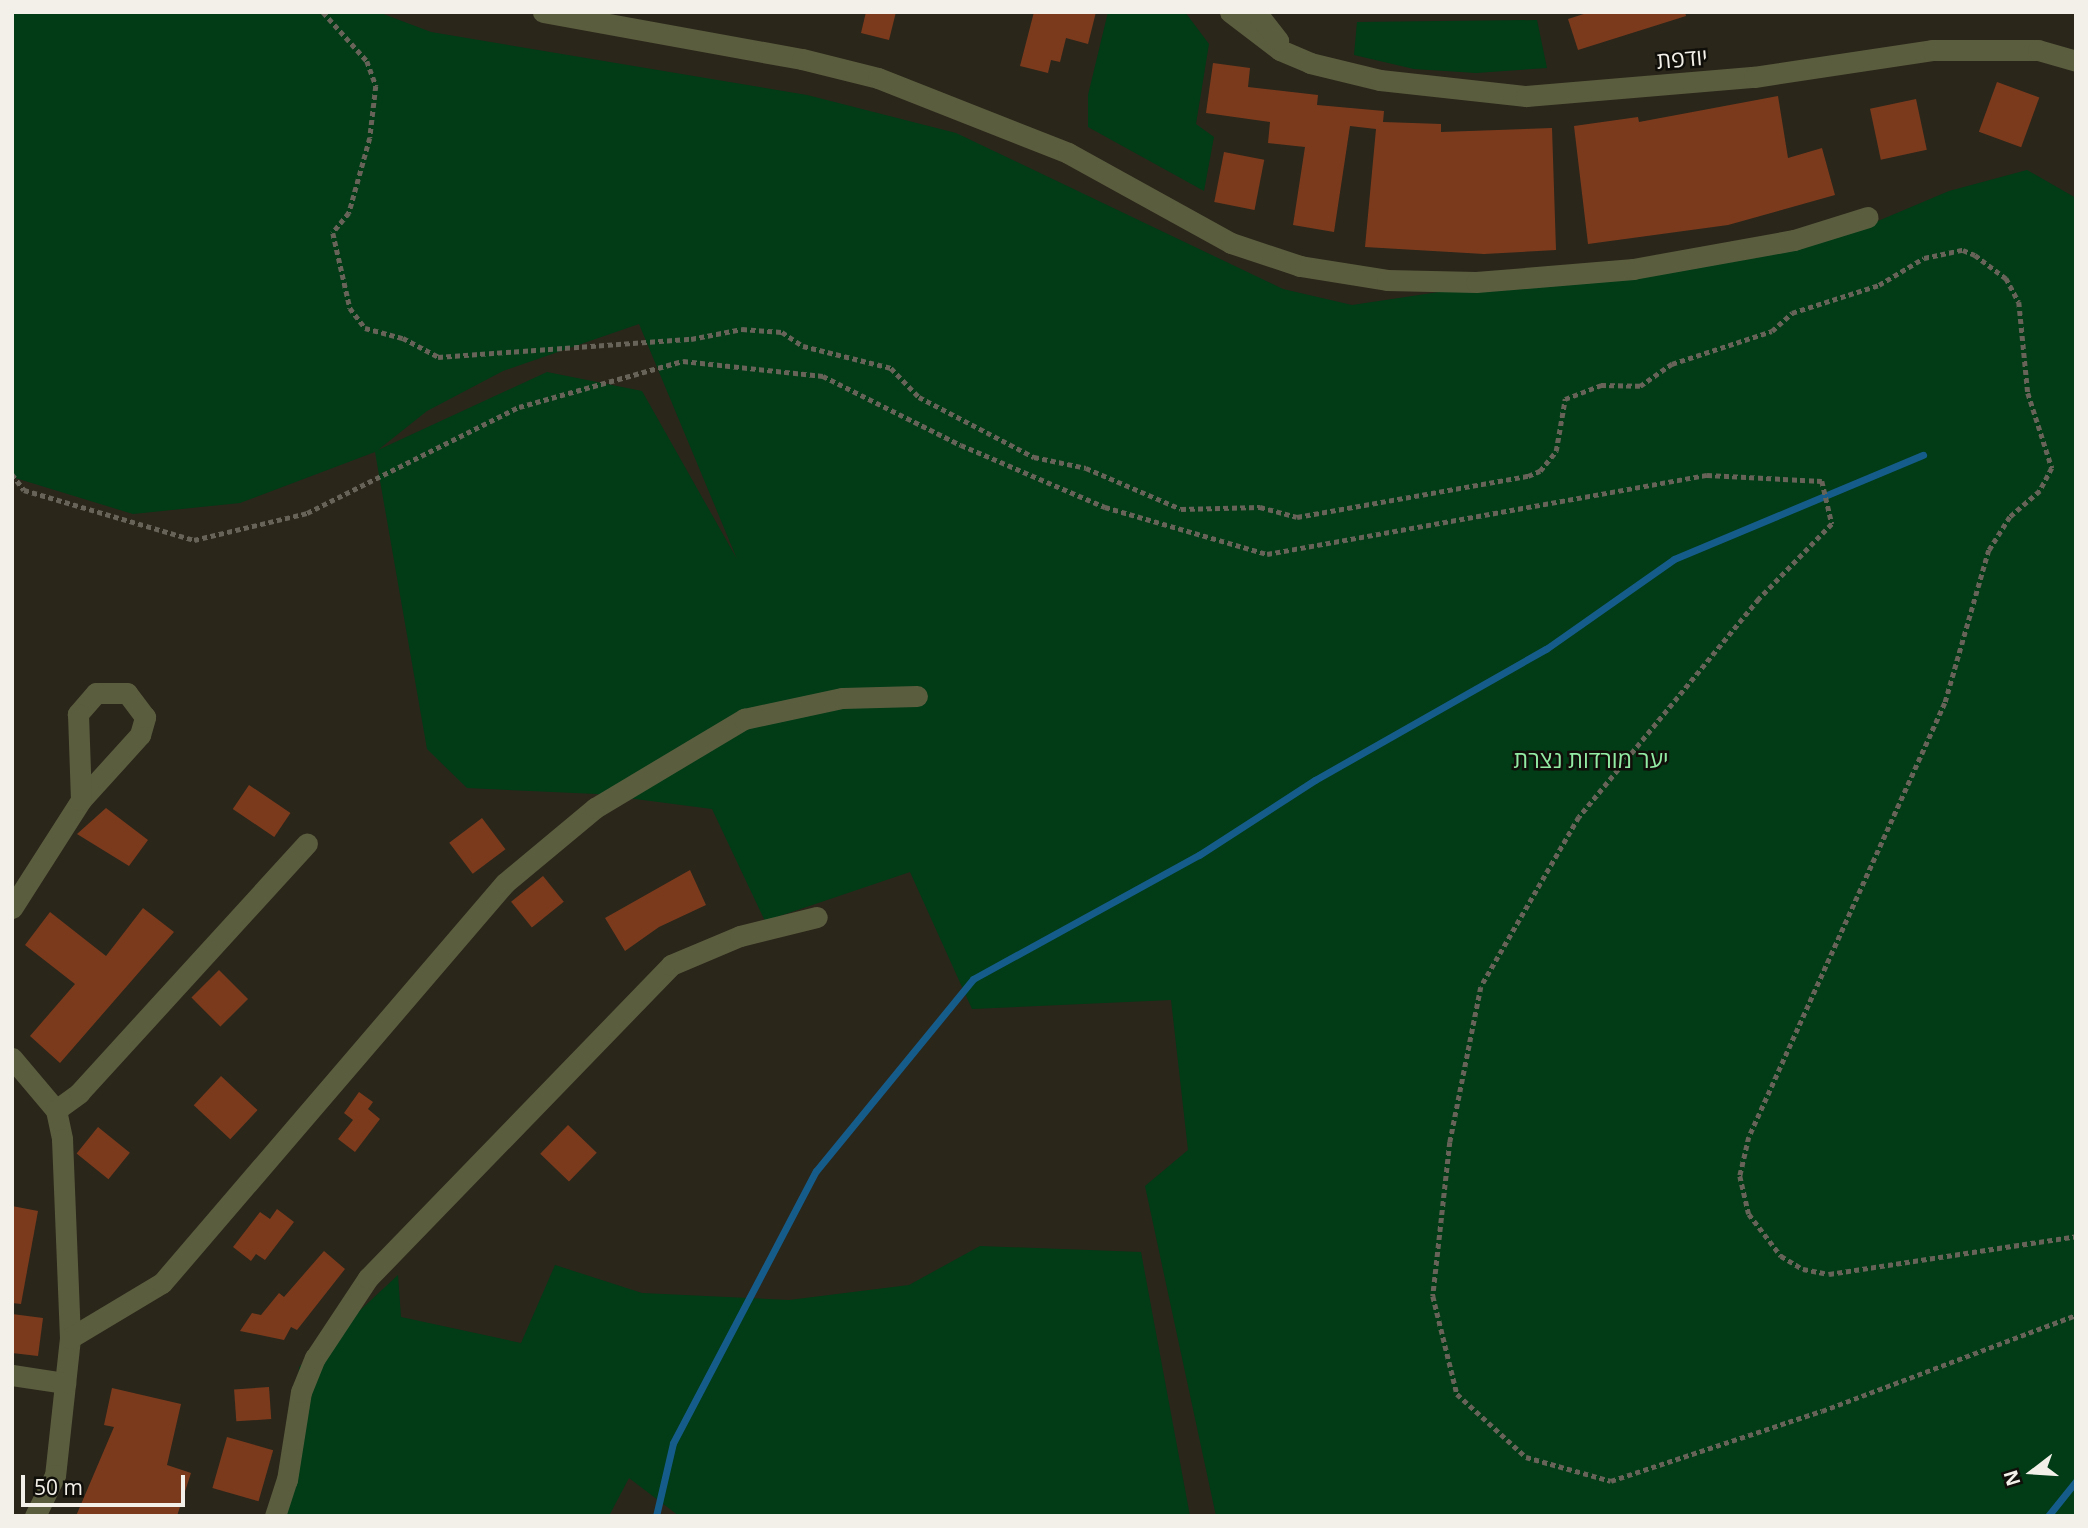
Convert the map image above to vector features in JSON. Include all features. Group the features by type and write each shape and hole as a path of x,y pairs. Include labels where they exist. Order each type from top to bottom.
{"street":[{"path":"543,12 802,59 878,78 1068,153 1231,243 1300,266 1362,276 1476,282 1633,269 1794,240 1868,217"},
{"name":"יודפת","path":"1230,12 1294,57 1380,80 1526,96 1754,77 1932,50 2038,50 2076,61"},
{"path":"1256,12 1294,57"},
{"path":"12,908 81,800 140,734 145,717 127,694 96,693 78,714 81,800"},
{"path":"70,1338 162,1283 505,883 595,808 744,719 842,698 917,696"},
{"path":"56,1110 79,1093 307,843"},
{"path":"275,1516 287,1480 301,1392 315,1359 368,1278 671,965 740,936 817,917"},
{"path":"12,1058 56,1110 62,1139 70,1338 55,1475 35,1516"},
{"path":"12,1375 65,1383"}],"path":[{"path":"323,12 367,61 376,86 370,138 349,213 333,233 350,308 365,328 403,338 438,357 691,339 742,329 782,332 803,346 891,368 919,397 1034,457 1086,468 1181,509 1259,506 1297,517 1528,476 1540,471 1556,451 1564,399 1601,386 1640,386 1672,364 1772,331 1792,313 1880,285 1924,258 1963,250 1975,255 2006,278 2019,302 2028,393 2052,468 2040,491 2010,517 1989,550 1945,703 1749,1137 1740,1175 1749,1214 1781,1256 1804,1269 1829,1274 2076,1236"},
{"path":"12,474 24,490 194,540 307,513 519,407 683,361 823,376 961,445 1105,508 1267,554 1707,475 1822,481 1832,524 1759,599 1579,817 1481,987 1450,1142 1433,1296 1457,1394 1526,1458 1611,1481 1822,1411 2076,1315"}],"green space":[{"name":"יער מורדות נצרת","path":"12,12 378,12 431,32 807,95 956,133 1283,289 1352,305 1859,229 1949,191 2027,170 2076,198 2076,1516 1216,1516 1145,1186 1188,1150 1171,1000 972,1009 910,872 765,921 712,809 597,794 467,788 427,749 375,452 240,503 133,514 12,477","holes":["639,324 737,559 642,391 547,372 378,450 427,411 503,371"]},
{"path":"1108,12 1185,12 1209,44 1196,124 1214,137 1204,191 1088,127 1088,95"},
{"path":"1537,20 1547,68 1476,73 1414,69 1354,55 1357,22"},
{"path":"980,1246 1141,1252 1190,1516 679,1516 629,1478 609,1516 283,1516 292,1489 299,1367 398,1275 401,1317 521,1343 555,1265 642,1293 789,1300 909,1285"}],"building":[{"path":"866,12 896,12 889,40 861,33"},
{"path":"1034,12 1096,12 1088,44 1066,38 1060,62 1051,60 1048,73 1020,66"},
{"path":"1590,12 1685,12 1686,16 1578,50 1568,19"},
{"path":"1213,63 1250,68 1248,87 1318,95 1317,105 1384,111 1383,122 1441,124 1441,132 1552,128 1556,250 1484,254 1365,247 1376,129 1350,126 1334,232 1293,225 1305,147 1268,143 1270,122 1206,113"},
{"path":"1997,82 2039,97 2021,147 1979,132"},
{"path":"1778,96 1788,158 1822,148 1835,195 1728,225 1588,244 1574,126 1638,117 1639,122"},
{"path":"1916,99 1927,150 1881,160 1870,109"},
{"path":"1224,152 1264,160 1255,210 1214,202"},
{"path":"249,785 290,813 274,837 233,809"},
{"path":"106,808 148,840 129,866 77,834"},
{"path":"482,818 505,849 473,874 449,843"},
{"path":"690,870 706,905 659,927 625,951 605,918"},
{"path":"543,876 564,902 532,927 511,902"},
{"path":"143,908 174,932 60,1063 30,1036 75,984 25,945 50,912 106,956"},
{"path":"219,970 248,999 220,1027 191,998"},
{"path":"221,1076 258,1110 230,1139 194,1105"},
{"path":"359,1092 373,1102 368,1109 380,1119 355,1152 338,1139 353,1120 344,1113"},
{"path":"568,1125 597,1153 569,1182 540,1154"},
{"path":"98,1127 130,1153 108,1179 77,1153"},
{"path":"12,1206 38,1211 21,1304 12,1303"},
{"path":"277,1209 294,1222 265,1260 256,1254 251,1261 233,1247 260,1212 270,1219"},
{"path":"324,1251 345,1269 297,1330 291,1327 284,1340 240,1331 252,1313 261,1315 279,1293 284,1297"},
{"path":"12,1314 43,1318 38,1356 12,1353"},
{"path":"269,1387 271,1419 236,1421 234,1389"},
{"path":"112,1388 181,1404 167,1465 191,1473 177,1516 76,1516 114,1427 104,1425"},
{"path":"227,1437 273,1450 259,1501 212,1488"}],"waterway":[{"path":"656,1516 673,1443 816,1171 973,979 1199,855 1315,780 1546,649 1674,559 1923,455"},
{"path":"2048,1516 2076,1481"}]}
